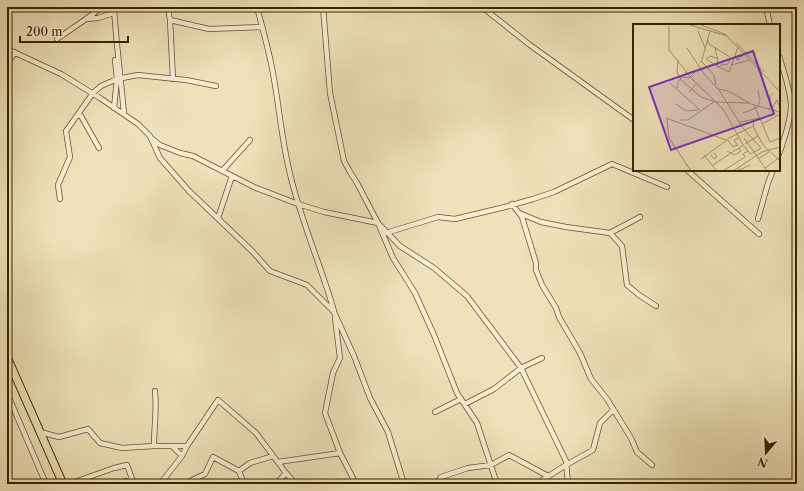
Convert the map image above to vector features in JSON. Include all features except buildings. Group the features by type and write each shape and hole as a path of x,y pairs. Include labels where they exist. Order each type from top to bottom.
{"main road":[{"path":"7,357 63,484"}],"street":[{"path":"57,39 102,7"},
{"path":"114,7 119,79 124,114"},
{"path":"153,7 168,8 173,79"},
{"path":"257,7 271,64 290,175 298,204 322,272 334,312 370,398 388,432 404,484"},
{"path":"323,7 330,93 344,161 385,233 400,246 434,268 467,296 521,368 555,437 566,465 568,484"},
{"path":"482,7 530,45 633,119"},
{"path":"766,7 770,24"},
{"path":"86,19 98,18 114,13"},
{"path":"170,20 209,28 262,28"},
{"path":"7,49 61,74 93,93 138,124 160,145 180,153 193,156 254,187 298,204 324,212 378,223"},
{"path":"7,64 15,52"},
{"path":"780,59 789,89 791,107 780,151"},
{"path":"60,199 58,185 70,157 66,131 93,93 101,86 119,79 138,75 186,80 216,86"},
{"path":"114,108 119,79"},
{"path":"78,115 81,116 99,148"},
{"path":"150,136 160,158 189,191 270,270 307,285 334,312 340,358 333,373 325,413 340,453 356,484"},
{"path":"222,171 250,140"},
{"path":"385,233 438,217 455,219 554,192 612,164 667,187"},
{"path":"688,171 759,234"},
{"path":"758,219 773,171"},
{"path":"218,218 232,176"},
{"path":"512,204 522,217 536,263 536,270 542,285 580,353 591,379 607,398 631,438 637,452 652,465"},
{"path":"519,213 541,222 610,233 640,217"},
{"path":"385,233 393,258 415,292 434,334 457,392 477,423 497,484"},
{"path":"610,233 622,246 627,285 656,306"},
{"path":"465,404 494,389 521,368 542,358"},
{"path":"154,446 155,391"},
{"path":"7,393 46,484"},
{"path":"435,412 461,399"},
{"path":"161,484 182,456 187,446 218,400 256,433 296,484"},
{"path":"536,484 593,450 600,423 613,410"},
{"path":"40,432 59,437 88,429 100,443 122,448 187,446"},
{"path":"172,446 182,456"},
{"path":"278,462 340,453"},
{"path":"240,471 250,463 273,456"},
{"path":"436,484 441,477 468,468 491,466 509,456 548,476"},
{"path":"188,484 190,481 205,474 213,457 240,471 244,484"},
{"path":"69,484 127,465 132,479 121,483"},
{"path":"276,484 286,473"}]}
